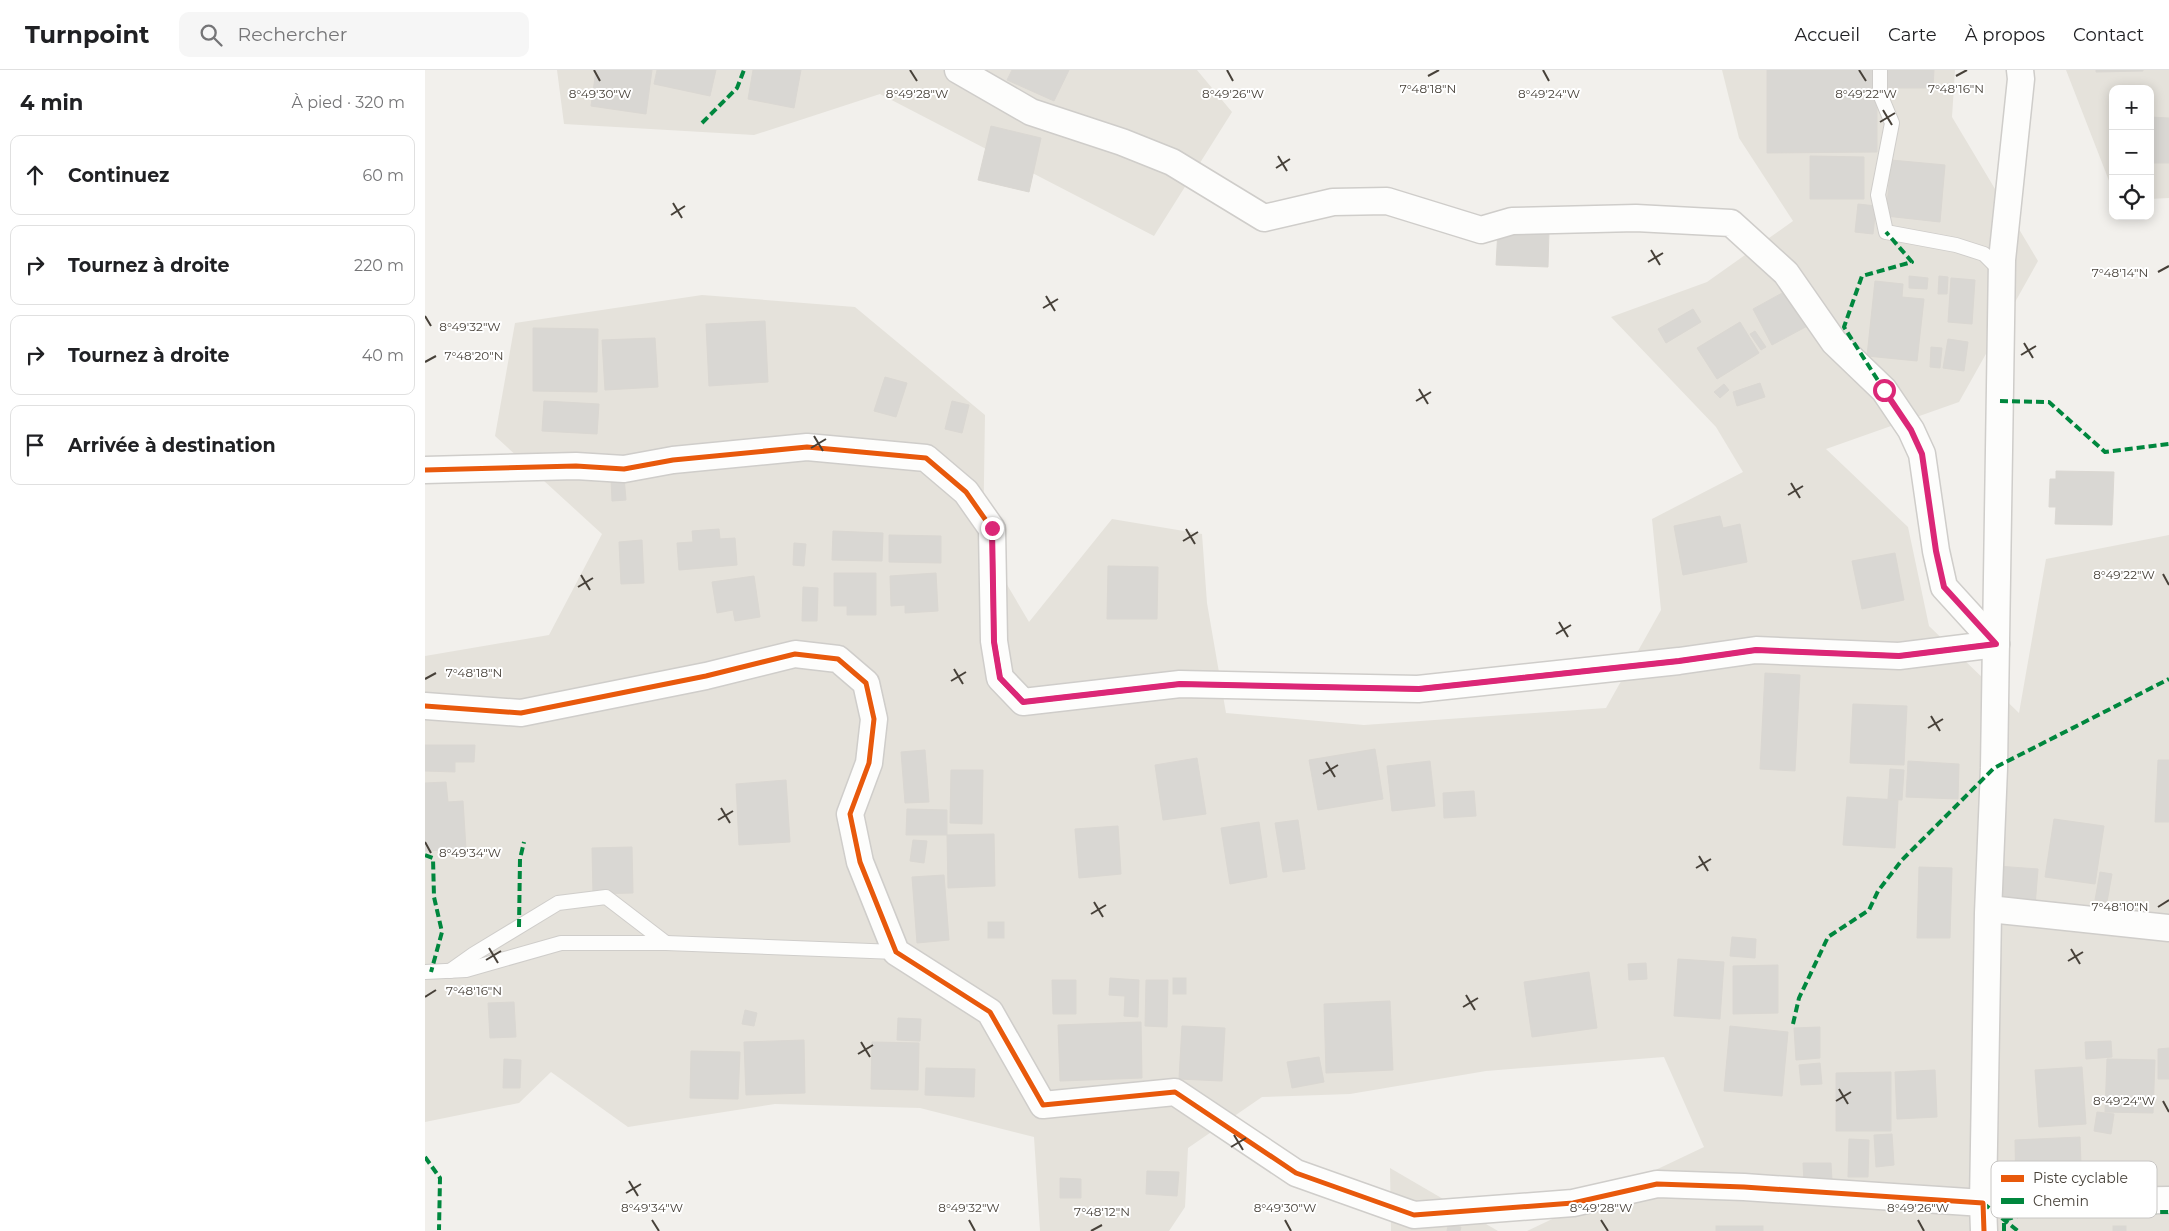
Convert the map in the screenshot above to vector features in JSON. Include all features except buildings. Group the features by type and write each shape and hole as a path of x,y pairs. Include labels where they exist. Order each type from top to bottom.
{"street":[{"path":"958,70 1031,112 1122,142 1172,162 1264,218 1333,202 1387,201 1481,230 1512,221 1636,218 1731,223 1786,274 1834,342 1884,390 1911,430 1922,454 1936,551 1944,587 1996,644"},
{"path":"1984,1231 1989,909 1996,644 2001,271 2021,79 2020,70"},
{"path":"425,470 576,466 624,469 673,460 807,447 926,458 966,492 992,528 994,642 1000,678 1023,702 1180,684 1419,689 1679,661 1756,650 1899,656 1996,644"},
{"path":"425,706 521,712 706,676 795,654 838,659 866,683 868,692 873,719 869,763 850,814 860,862 896,952 990,1012 1043,1105 1175,1092 1296,1174 1414,1215 1573,1203 1657,1184 1744,1187 1991,1204"},
{"path":"1989,909 2169,928"}],"lane":[{"path":"1880,70 1880,94 1892,123 1878,195 1886,232 1966,248 1984,254 2001,271"},
{"path":"451,971 474,954 558,903 606,897 666,943"},
{"path":"425,972 465,970 561,943 666,943 896,952"}],"shaded area":[{"path":"557,70 1197,70 1232,112 1154,236 880,94 754,135 564,124"},
{"path":"1722,70 1955,70 1952,117 2038,261 1959,402 1826,449 1908,527 1929,626 2019,713 2046,559 2169,535 2169,1231 1527,1231 1704,1147 1664,1057 1486,1071 1350,1094 1262,1097 1188,1148 1185,1207 1169,1231 1040,1231 1034,1137 920,1108 775,1104 628,1127 551,1072 519,1103 425,1122 425,656 549,635 602,534 495,436 515,323 702,295 855,307 985,415 983,544 1029,622 1112,519 1202,534 1207,603 1226,713 1364,725 1606,708 1661,610 1652,519 1743,472 1716,427 1611,317 1707,282 1793,221 1739,138"},
{"path":"2066,70 2169,70 2169,198 2154,199 2154,85 2109,85 2109,181"},
{"path":"1390,1168 1498,1231 1391,1231"}],"marked path":[{"path":"702,123 737,88 744,70"},
{"path":"1884,390 1844,327 1862,276 1912,262 1886,232"},
{"path":"2000,401 2049,402 2105,452 2169,444"},
{"path":"1793,1024 1799,998 1828,937 1869,910 1878,891 1902,860 1994,768 2169,679"},
{"path":"519,927 520,859 524,842"},
{"path":"425,855 433,858 434,897 442,932 431,972"},
{"path":"425,1157 440,1178 439,1230"},
{"path":"1983,1203 1991,1209"},
{"path":"2157,1212 2169,1212"},
{"path":"2002,1218 2018,1231"},
{"path":"2004,1231 2004,1220 2011,1218"}],"cycle path":[{"path":"425,470 576,466 624,469 673,460 807,447 926,458 966,492 992,529 994,641 1000,678 1023,702 1180,684 1418,689 1679,661 1756,650 1899,656 1996,644"},
{"path":"425,706 521,713 706,676 795,654 838,659 866,683 874,719 869,763 850,814 860,862 896,952 990,1012 1043,1105 1175,1092 1296,1173 1414,1215 1573,1203 1657,1184 1744,1187 1983,1203 1984,1231"}],"route":[{"path":"992,528 994,642 1000,678 1023,702 1180,684 1419,689 1679,661 1756,650 1899,656 1996,644 1944,587 1936,551 1922,454 1911,430 1884,390"}]}
